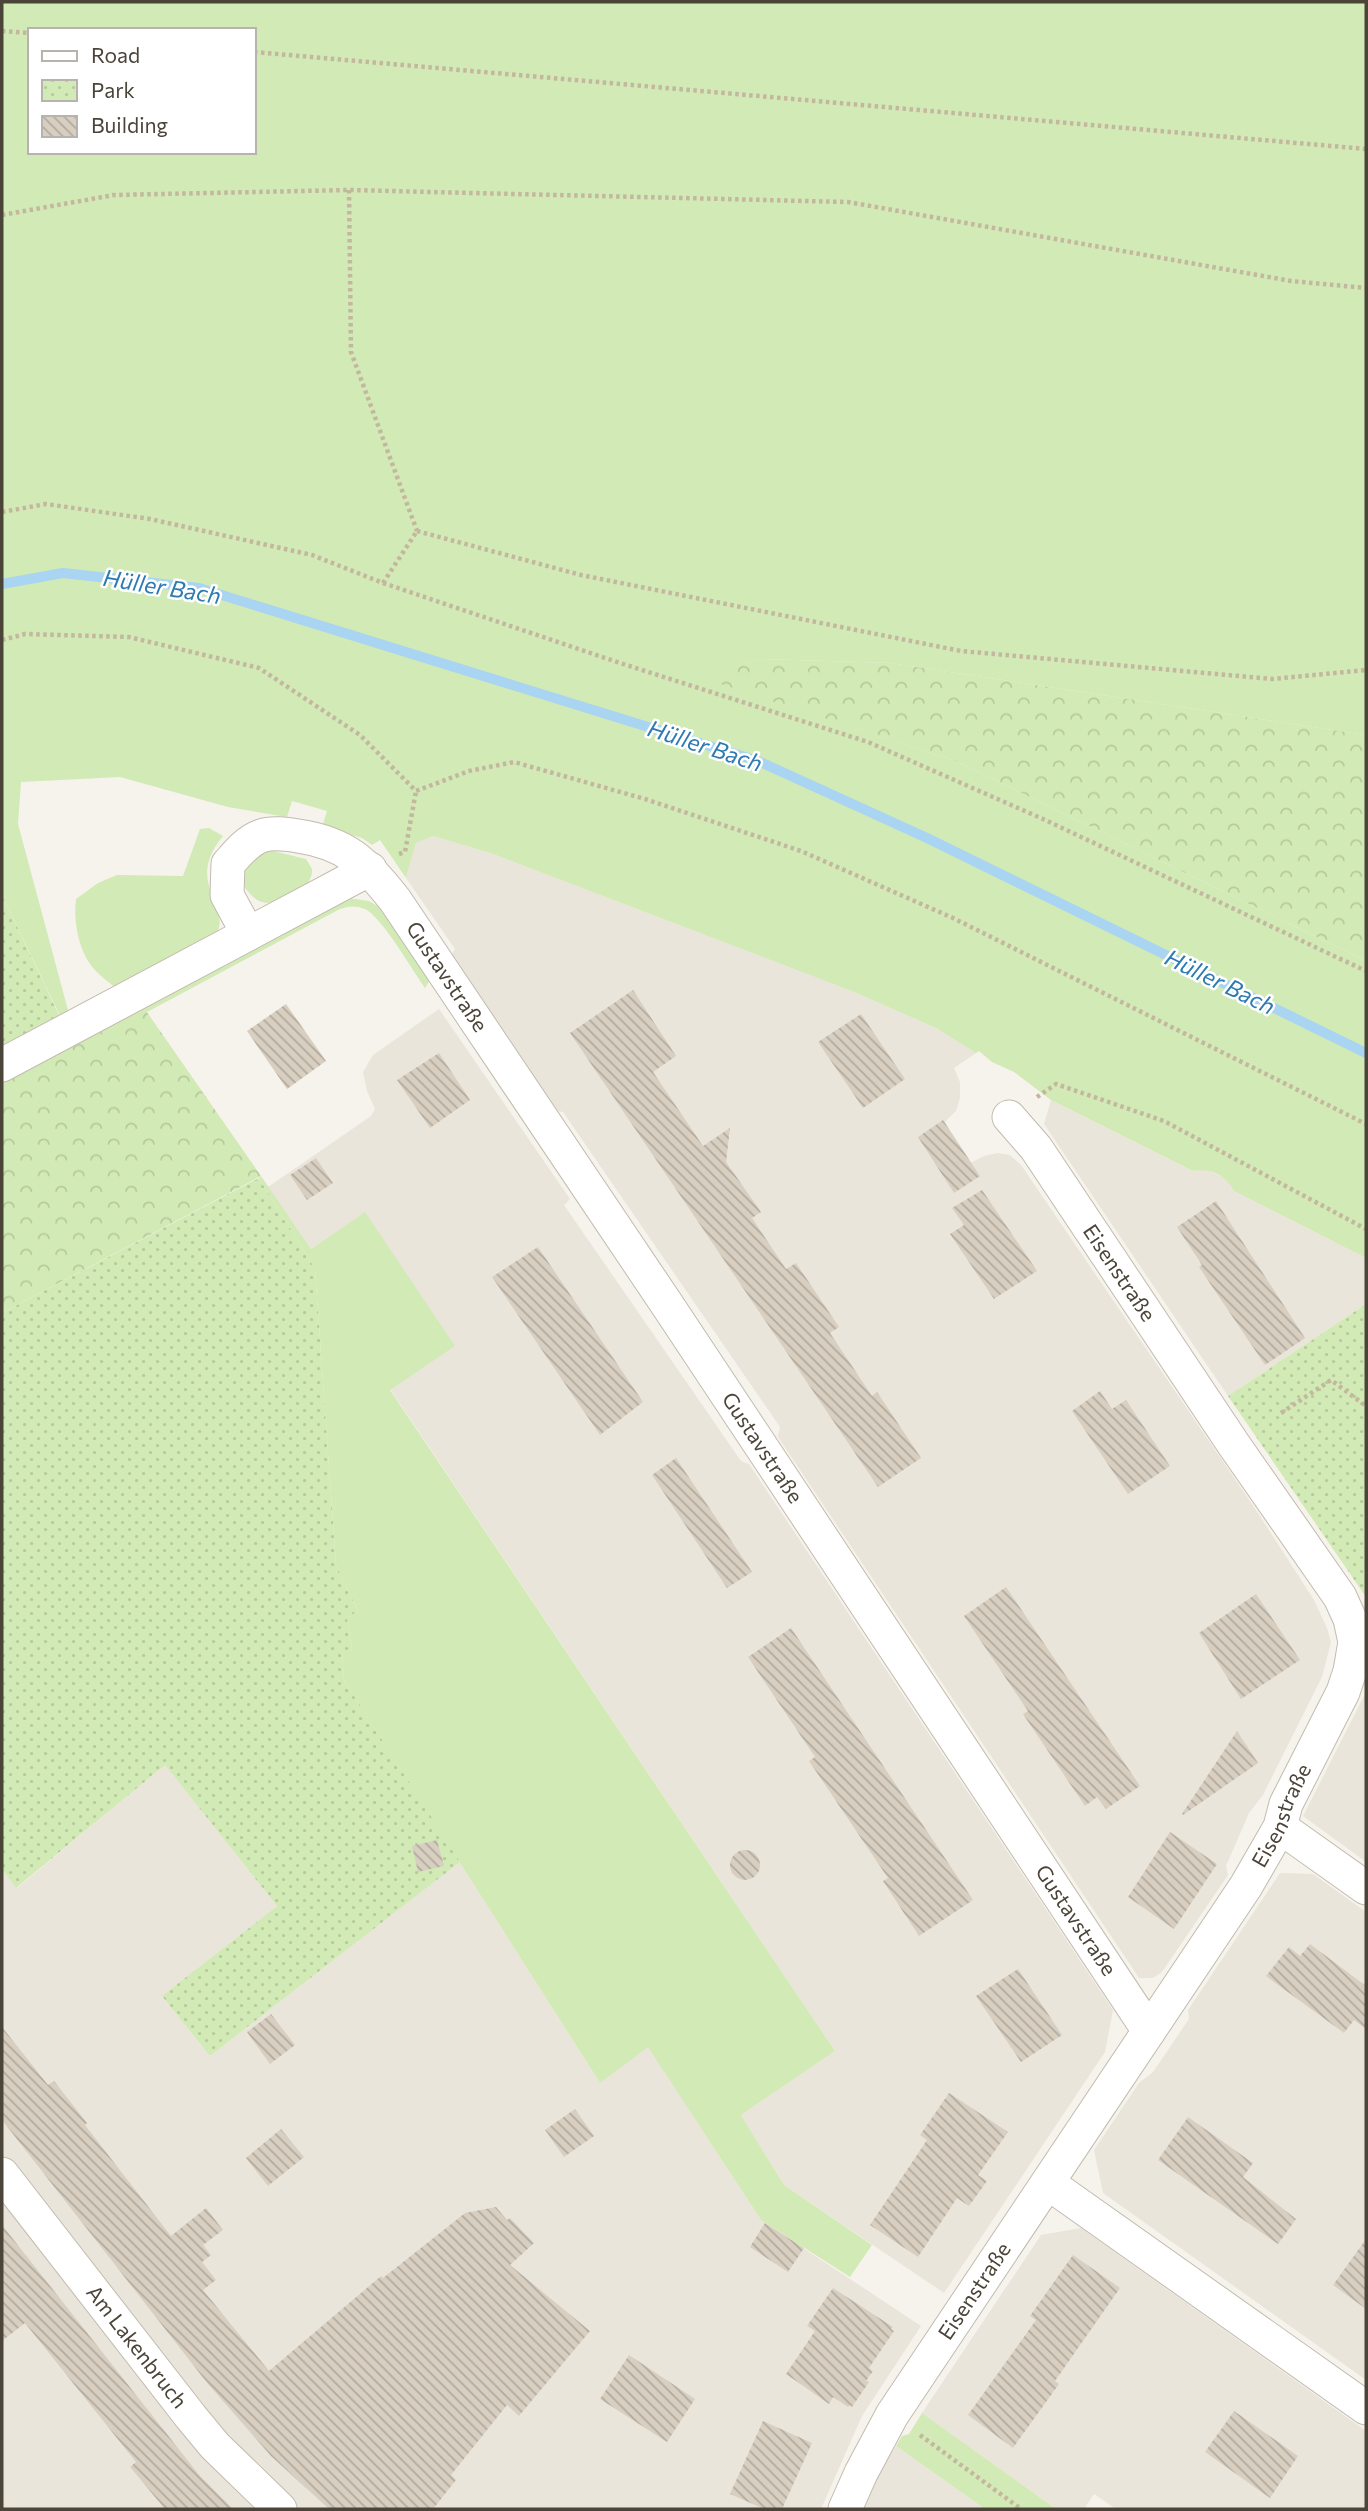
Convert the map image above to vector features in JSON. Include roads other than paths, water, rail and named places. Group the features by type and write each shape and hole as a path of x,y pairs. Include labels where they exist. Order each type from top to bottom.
{"street":[{"name":"Gustavstraße","path":"248,934 227,895 228,864 260,836 282,833 314,838 341,848 370,869 395,900 668,1306 1149,2031"},
{"path":"2,1065 370,869"},
{"name":"Eisenstraße","path":"845,2509 892,2415 1246,1885 1280,1827 1286,1804 1343,1692 1355,1642 1350,1619 1340,1597 1234,1446 1036,1148 1009,1117"},
{"path":"1280,1827 1366,1888"},
{"name":"Am Lakenbruch","path":"2,2174 191,2417 215,2446 279,2509"},
{"path":"1048,2182 1366,2408"}],"waterway":[{"name":"Hüller Bach","path":"2,584 63,573 199,588 758,761 927,838 1366,1053"}]}
